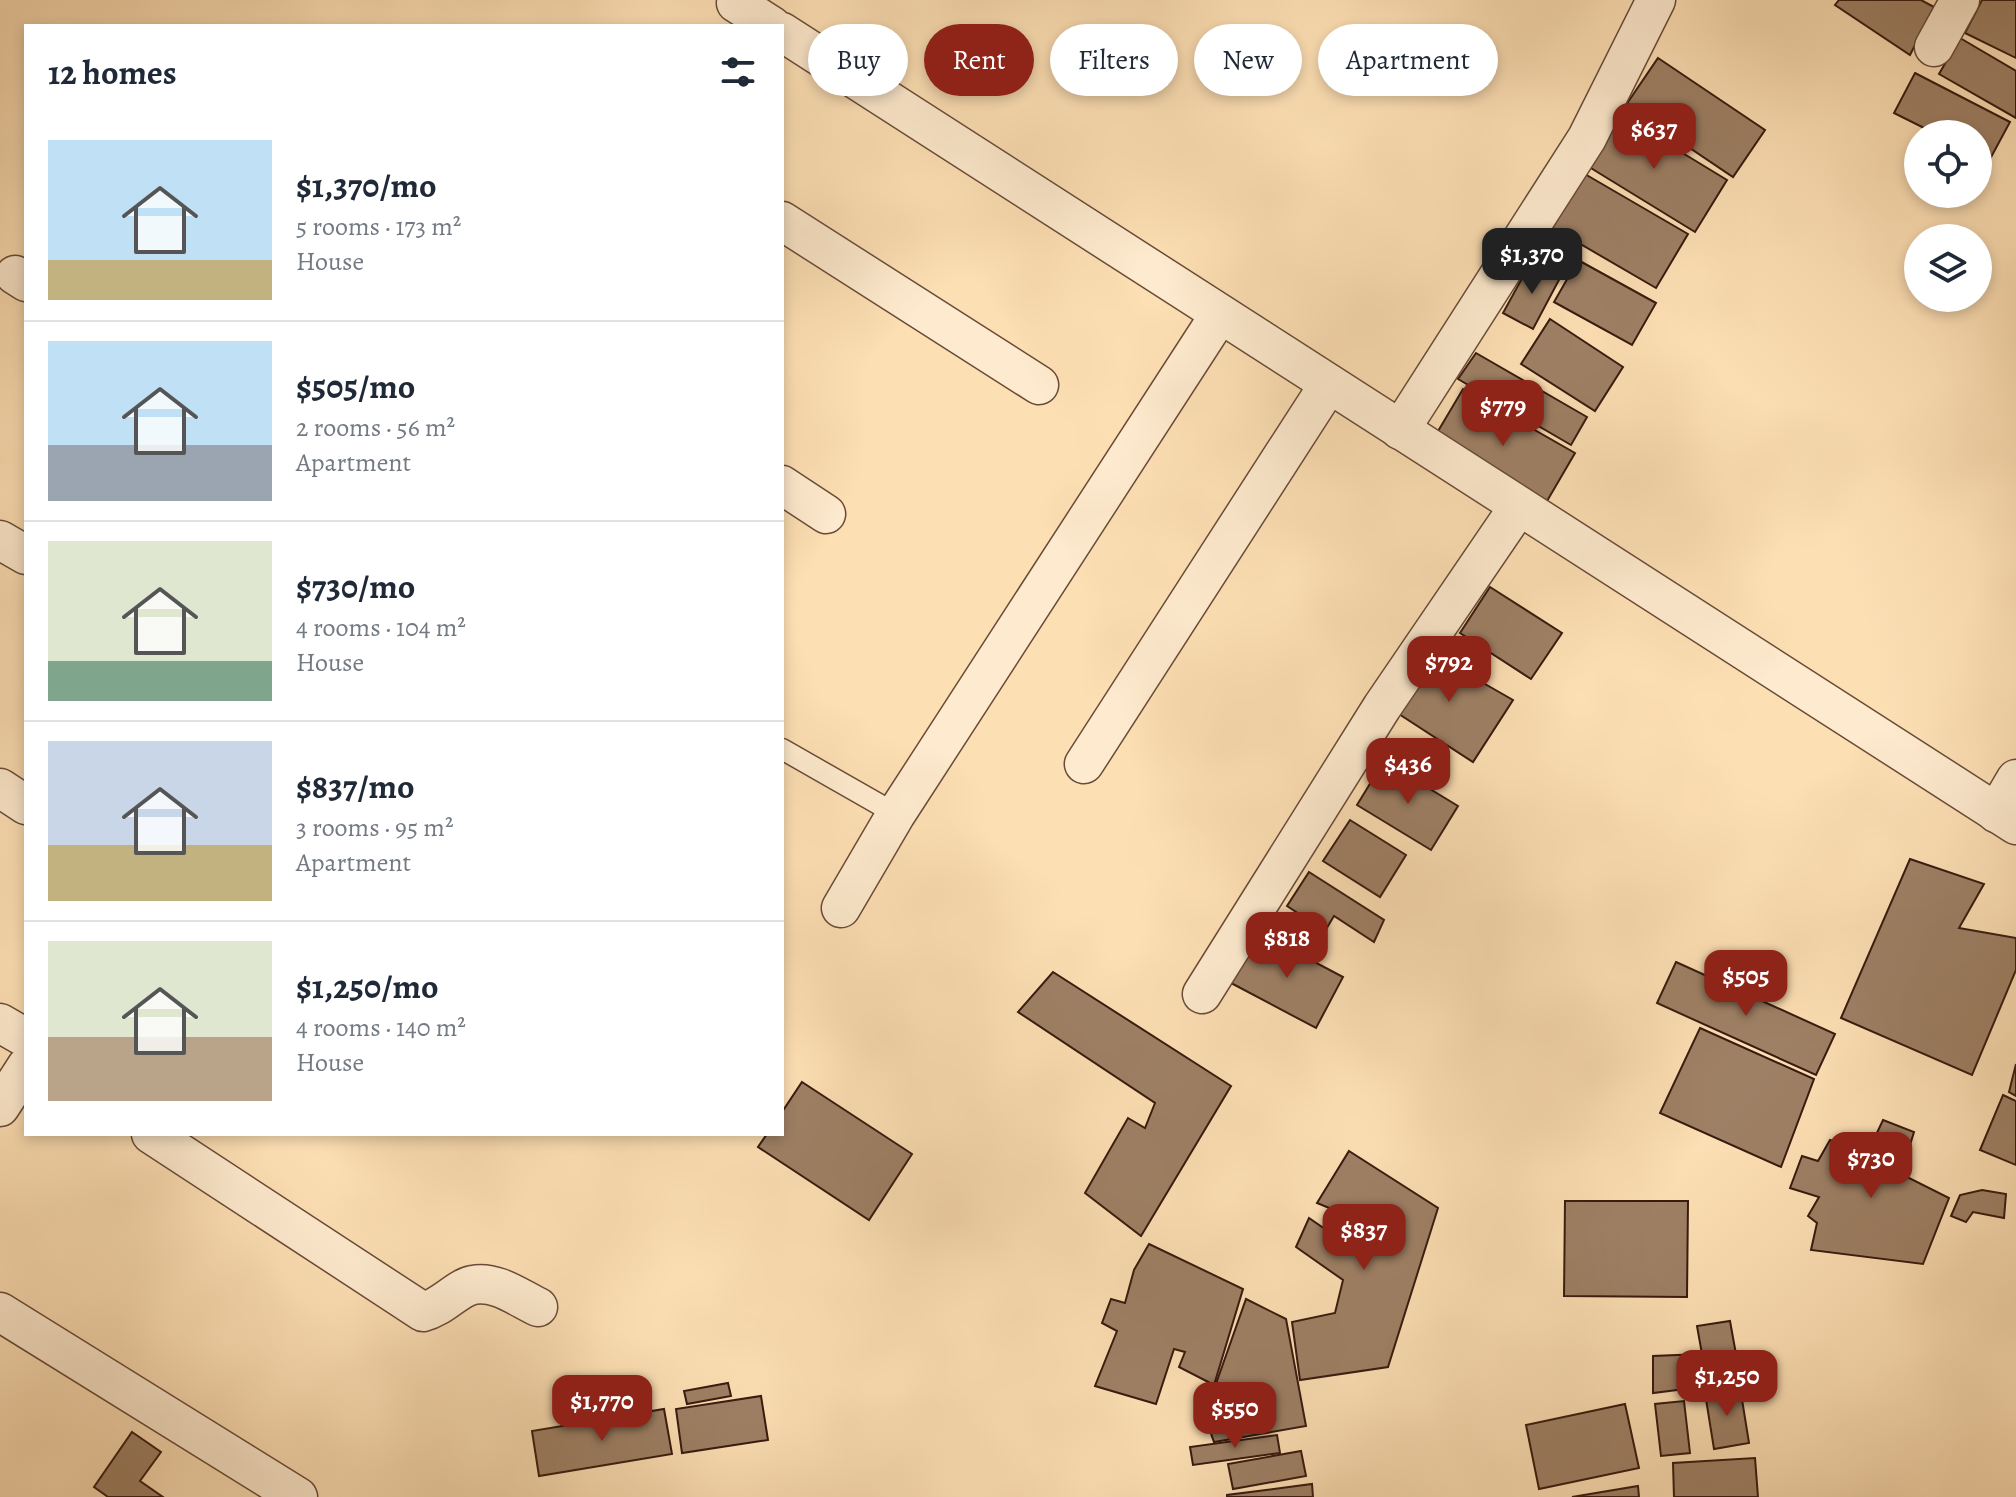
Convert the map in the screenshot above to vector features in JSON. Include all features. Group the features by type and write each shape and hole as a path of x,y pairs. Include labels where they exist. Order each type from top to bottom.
{"street":[{"path":"1400,430 1587,138 1656,0"},
{"path":"1934,47 1960,0"},
{"path":"731,10 767,24"},
{"path":"784,33 2006,819 2016,779"},
{"path":"784,222 1039,385"},
{"path":"841,908 896,814 1220,314"},
{"path":"1084,764 1329,384"},
{"path":"784,486 826,514"},
{"path":"1202,994 1382,707 1519,506"},
{"path":"0,540 24,554"},
{"path":"0,788 24,804"},
{"path":"0,1023 24,1037"},
{"path":"0,1107 24,1070"},
{"path":"154,1136 423,1312 437,1308 472,1285 499,1287 538,1307"},
{"path":"0,1312 298,1497"}],"lane":[{"path":"784,750 896,814"}],"building":[{"path":"1839,0 1921,0 1934,7 1910,55 1835,5"},
{"path":"1982,0 2016,0 2016,58 1965,33"},
{"path":"1960,38 2016,71 2016,118 1939,74"},
{"path":"1658,58 1765,130 1733,177 1626,105"},
{"path":"1915,73 2010,122 1992,155 1992,120 1908,120 1894,113"},
{"path":"1612,110 1727,180 1695,232 1581,162"},
{"path":"1578,170 1688,234 1656,288 1546,224"},
{"path":"1578,260 1656,303 1632,345 1554,302"},
{"path":"1531,262 1560,278 1533,329 1503,313"},
{"path":"1550,319 1623,367 1595,411 1521,364"},
{"path":"1476,353 1587,417 1571,445 1458,379"},
{"path":"1463,389 1575,453 1543,508 1431,443"},
{"path":"1490,587 1562,633 1531,679 1460,633"},
{"path":"1422,648 1513,700 1473,762 1385,705"},
{"path":"1384,761 1458,806 1431,850 1357,805"},
{"path":"1350,820 1406,855 1380,897 1323,861"},
{"path":"1910,859 1984,884 1959,928 2016,938 2016,970 1972,1075 1841,1018"},
{"path":"1309,872 1384,920 1374,942 1334,916 1325,931 1287,906"},
{"path":"1258,932 1343,977 1316,1028 1231,983"},
{"path":"1676,962 1835,1034 1816,1075 1657,1003"},
{"path":"1053,972 1231,1086 1141,1236 1085,1193 1128,1118 1145,1128 1155,1103 1018,1012"},
{"path":"1700,1028 1814,1079 1781,1167 1660,1113"},
{"path":"2016,1064 2016,1096 2009,1092"},
{"path":"802,1082 912,1154 869,1220 758,1147 766,1136 784,1136 784,1109"},
{"path":"2003,1095 2016,1101 2016,1165 1980,1150"},
{"path":"1883,1120 1914,1132 1901,1174 1949,1198 1923,1264 1811,1250 1817,1223 1808,1216 1819,1197 1790,1188 1802,1156 1818,1161 1830,1140 1868,1152"},
{"path":"1349,1151 1438,1208 1388,1367 1300,1380 1292,1322 1335,1313 1343,1280 1296,1247 1309,1218 1361,1254 1373,1226 1317,1203"},
{"path":"1982,1190 2006,1194 2004,1218 1973,1212 1966,1222 1951,1216 1960,1195"},
{"path":"1565,1201 1688,1201 1687,1297 1564,1296"},
{"path":"1149,1244 1243,1289 1214,1385 1179,1367 1185,1352 1174,1349 1156,1404 1095,1386 1117,1331 1102,1323 1111,1299 1125,1303 1134,1270"},
{"path":"1246,1299 1286,1319 1306,1426 1214,1442 1209,1428 1222,1426 1212,1395"},
{"path":"1730,1321 1741,1382 1653,1393 1653,1356 1702,1354 1697,1326"},
{"path":"728,1383 731,1396 687,1404 684,1391"},
{"path":"1740,1387 1749,1443 1714,1449 1705,1393"},
{"path":"761,1396 768,1440 682,1453 676,1409"},
{"path":"1684,1401 1690,1453 1661,1456 1655,1404"},
{"path":"1625,1404 1639,1468 1539,1489 1526,1425"},
{"path":"664,1409 672,1454 539,1476 532,1431"},
{"path":"132,1432 161,1452 140,1481 163,1497 108,1497 94,1487"},
{"path":"1277,1435 1280,1453 1193,1465 1190,1447"},
{"path":"1301,1451 1306,1476 1233,1489 1228,1464"},
{"path":"1755,1458 1758,1497 1674,1497 1673,1463"},
{"path":"1312,1484 1313,1497 1227,1497 1227,1495"},
{"path":"1638,1486 1639,1497 1572,1497"}]}
